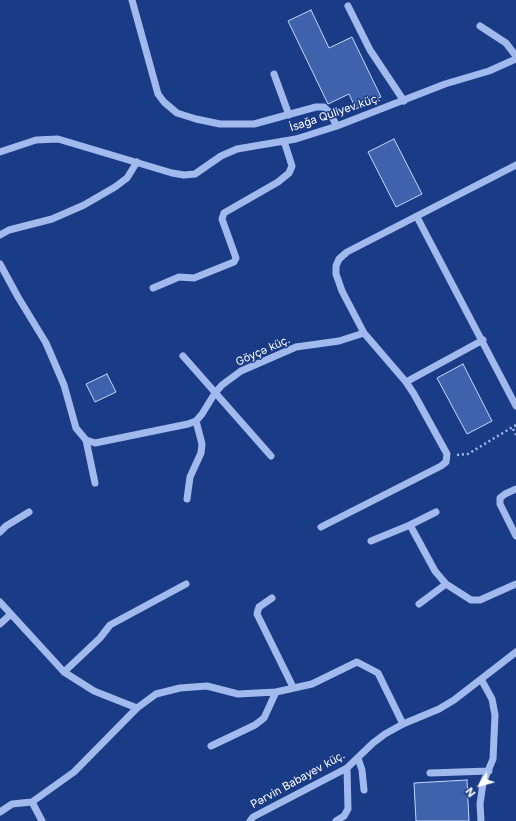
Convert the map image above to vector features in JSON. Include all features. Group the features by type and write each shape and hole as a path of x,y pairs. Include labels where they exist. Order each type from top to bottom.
{"street":[{"path":"132,0 158,94 164,102 178,112 196,119 220,124 254,124 316,107 324,107 330,112 337,126"},
{"path":"348,6 370,50 404,101"},
{"path":"480,26 506,43 516,56"},
{"name":"İsağa Quliyev küç.","path":"0,152 48,138 58,139 172,173 184,175 195,174 221,156 237,149 296,139 337,126 445,84 489,72 516,59"},
{"path":"274,74 289,115"},
{"path":"153,288 179,277 194,278 234,262 236,258 222,219 224,213 278,182 289,173 292,166 284,141"},
{"path":"0,235 9,230 52,219 84,205 115,187 127,178 137,162"},
{"path":"321,527 441,466 446,462 447,454 406,382 364,333 342,291 336,274 336,266 339,259 347,252 418,217 516,165"},
{"path":"418,217 516,406"},
{"path":"0,264 46,343 64,385 76,428 86,440 95,483"},
{"name":"Göyçə küç.","path":"196,421 215,393 241,371 296,347 339,341 364,333"},
{"path":"406,382 483,340"},
{"path":"183,356 272,456"},
{"path":"86,440 95,443 188,424 196,421 202,444 201,452 190,477 187,499"},
{"path":"516,489 500,498 500,504 516,536"},
{"path":"0,532 6,526 29,512"},
{"path":"371,541 410,525 436,512"},
{"path":"410,525 435,571 446,584 471,600 480,600 516,584"},
{"path":"64,672 100,638 110,625 186,584"},
{"path":"419,604 446,584"},
{"path":"272,598 259,607 257,614 293,687"},
{"path":"0,602 64,672 94,692 137,708"},
{"path":"0,624 11,614"},
{"name":"Pərvin Babayev küç.","path":"250,821 253,817 347,768 372,743 403,724 439,709 516,652"},
{"path":"0,812 12,804 32,802 74,772 137,708 156,694 180,688 207,686 238,694 276,692 312,684 357,662 378,673 403,724"},
{"path":"481,679 492,699 495,715 493,759 484,783 480,804 481,821"},
{"path":"211,746 255,725 264,718 276,692"},
{"path":"358,758 362,770 364,790"},
{"path":"336,821 344,816 348,808 347,768"},
{"path":"430,773 489,771"},
{"path":"32,802 42,821"}],"path":[{"path":"447,454 468,454 513,429 516,425"},
{"path":"513,429 516,435"}],"building":[{"path":"311,10 329,48 352,37 381,97 356,109 349,94 328,104 288,21"},
{"path":"394,139 422,194 396,207 368,152"},
{"path":"463,364 492,421 467,434 437,378"},
{"path":"107,374 116,392 95,402 86,384"},
{"path":"467,780 469,821 416,821 414,783"}]}
